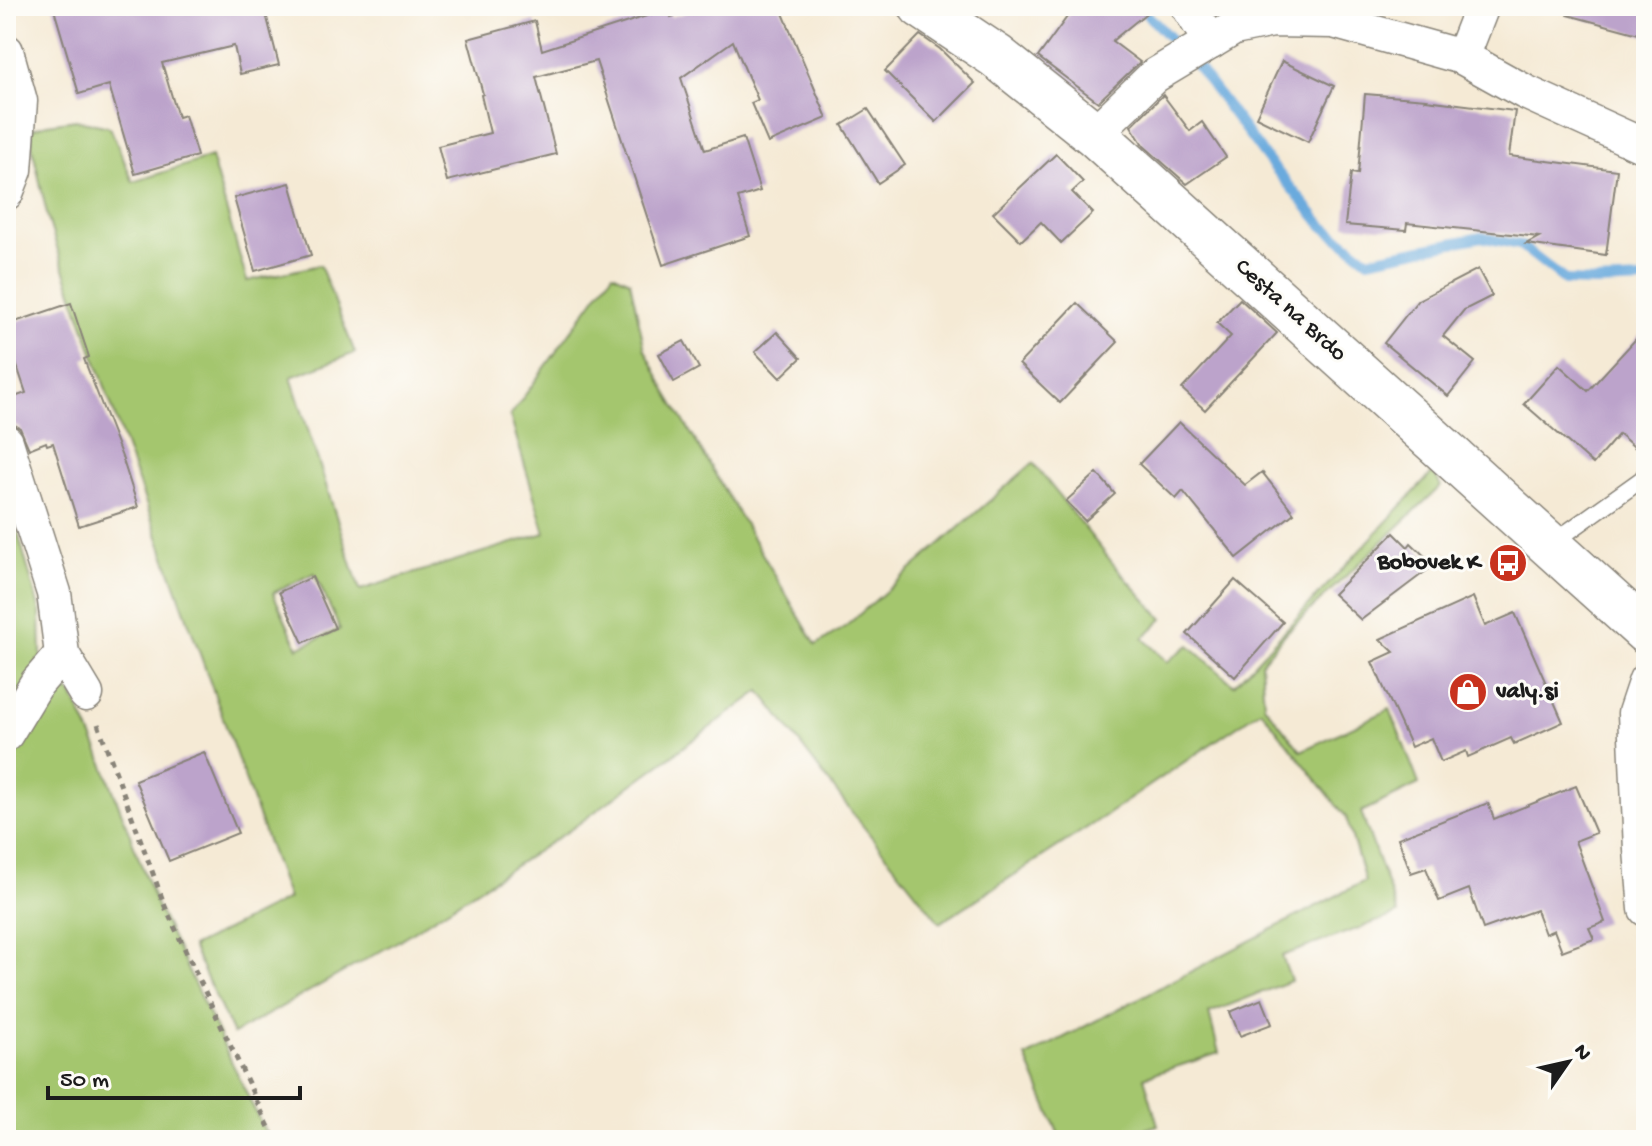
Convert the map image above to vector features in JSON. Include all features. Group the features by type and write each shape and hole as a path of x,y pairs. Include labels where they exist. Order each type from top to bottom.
{"street":[{"name":"Cesta na Brdo","path":"921,6 996,56 1094,134 1646,632"},
{"path":"1188,6 1230,26"},
{"path":"1462,57 1482,6"},
{"path":"1094,134 1154,76 1230,26 1273,20 1333,21 1462,57 1525,92 1646,147"},
{"path":"6,51 20,101 15,170 6,193"},
{"path":"6,442 54,593 62,654 86,694"},
{"path":"6,734 37,683 62,654"},
{"path":"1646,680 1635,713 1646,909"}],"lane":[{"path":"1550,545 1646,473"}],"path":[{"path":"86,694 166,909 275,1140"}],"green space":[{"path":"76,120 110,127 133,182 211,157 247,281 320,265 355,353 291,377 360,590 545,533 510,416 613,273 630,281 645,350 816,645 846,626 1033,463 1115,566 1163,619 1143,638 1167,662 1189,645 1234,685 1433,472 1441,486 1286,633 1261,663 1264,705 1301,751 1390,709 1419,784 1361,812 1398,914 1282,956 1291,981 1209,1013 1219,1053 1144,1077 1158,1125 1110,1140 1061,1140 1026,1057 1365,881 1346,817 1261,710 940,923 760,691 570,830 395,943 233,1034 192,947 288,899 126,448 48,219 32,146 32,129","holes":["314,573 340,629 298,648 273,593"]},
{"path":"6,490 40,612 41,657 6,719"},
{"path":"58,684 72,694 98,750 156,904 269,1140 6,1140 6,751 34,702"}],"building":[{"path":"53,6 264,6 279,65 240,74 234,46 162,63 178,117 185,115 197,156 135,174 109,85 79,94"},
{"path":"705,6 780,6 827,118 768,143 751,103 758,100 733,41 681,78 705,150 743,138 760,191 738,198 750,236 663,265 596,61 536,77 556,154 447,181 438,146 490,133 468,39 535,21 542,50 668,9 671,17"},
{"path":"1075,6 1155,6 1112,41 1140,62 1098,102 1038,57"},
{"path":"1569,6 1646,6 1646,36 1568,15"},
{"path":"920,35 940,49 975,83 936,122 885,71"},
{"path":"1282,61 1334,86 1308,142 1256,117"},
{"path":"1365,94 1515,111 1509,156 1617,170 1606,255 1526,244 1539,237 1407,223 1406,230 1345,225 1351,173 1358,174"},
{"path":"1163,95 1190,131 1202,122 1226,157 1187,184 1144,146 1131,126"},
{"path":"868,109 905,165 878,183 842,125"},
{"path":"1056,154 1083,182 1072,192 1093,213 1061,243 1041,222 1021,241 993,213"},
{"path":"290,183 311,255 255,271 234,198"},
{"path":"1478,269 1492,296 1464,310 1443,336 1475,362 1448,396 1384,343 1418,300"},
{"path":"1240,299 1277,333 1205,410 1182,389 1231,336 1217,323"},
{"path":"71,303 89,357 84,359 138,507 79,526 53,443 47,445 46,442 29,449 20,428 9,422 6,415 6,400 26,393 6,325"},
{"path":"1077,303 1118,342 1060,403 1019,364"},
{"path":"1646,328 1646,457 1619,434 1593,464 1524,404 1559,365 1588,391"},
{"path":"777,332 801,358 780,378 755,352"},
{"path":"684,341 699,368 674,382 659,354"},
{"path":"1179,422 1245,485 1262,472 1294,513 1237,558 1183,491 1176,499 1139,464"},
{"path":"1097,473 1115,494 1085,521 1066,501"},
{"path":"1394,533 1408,547 1411,543 1434,565 1361,620 1333,594"},
{"path":"312,577 335,628 303,643 279,592"},
{"path":"1235,580 1283,622 1235,677 1187,634"},
{"name":"valy.si","path":"1473,597 1485,626 1515,613 1563,722 1514,744 1511,738 1468,757 1466,751 1441,762 1431,738 1411,747 1372,662 1394,652 1380,639"},
{"path":"204,752 238,833 169,861 135,780"},
{"path":"1576,786 1596,833 1575,841 1605,922 1589,928 1594,939 1562,951 1554,930 1545,934 1536,910 1483,929 1469,889 1439,901 1426,868 1411,873 1398,838 1488,803 1494,819"},
{"path":"1262,999 1272,1024 1240,1036 1230,1012"}],"waterway":[{"path":"1139,6 1197,66 1267,159 1323,226 1368,260 1481,237 1520,245 1566,281 1646,280"}],"place":[{"name":"Bobovek K","path":"1508,563"},
{"name":"valy.si","path":"1468,692"}]}
